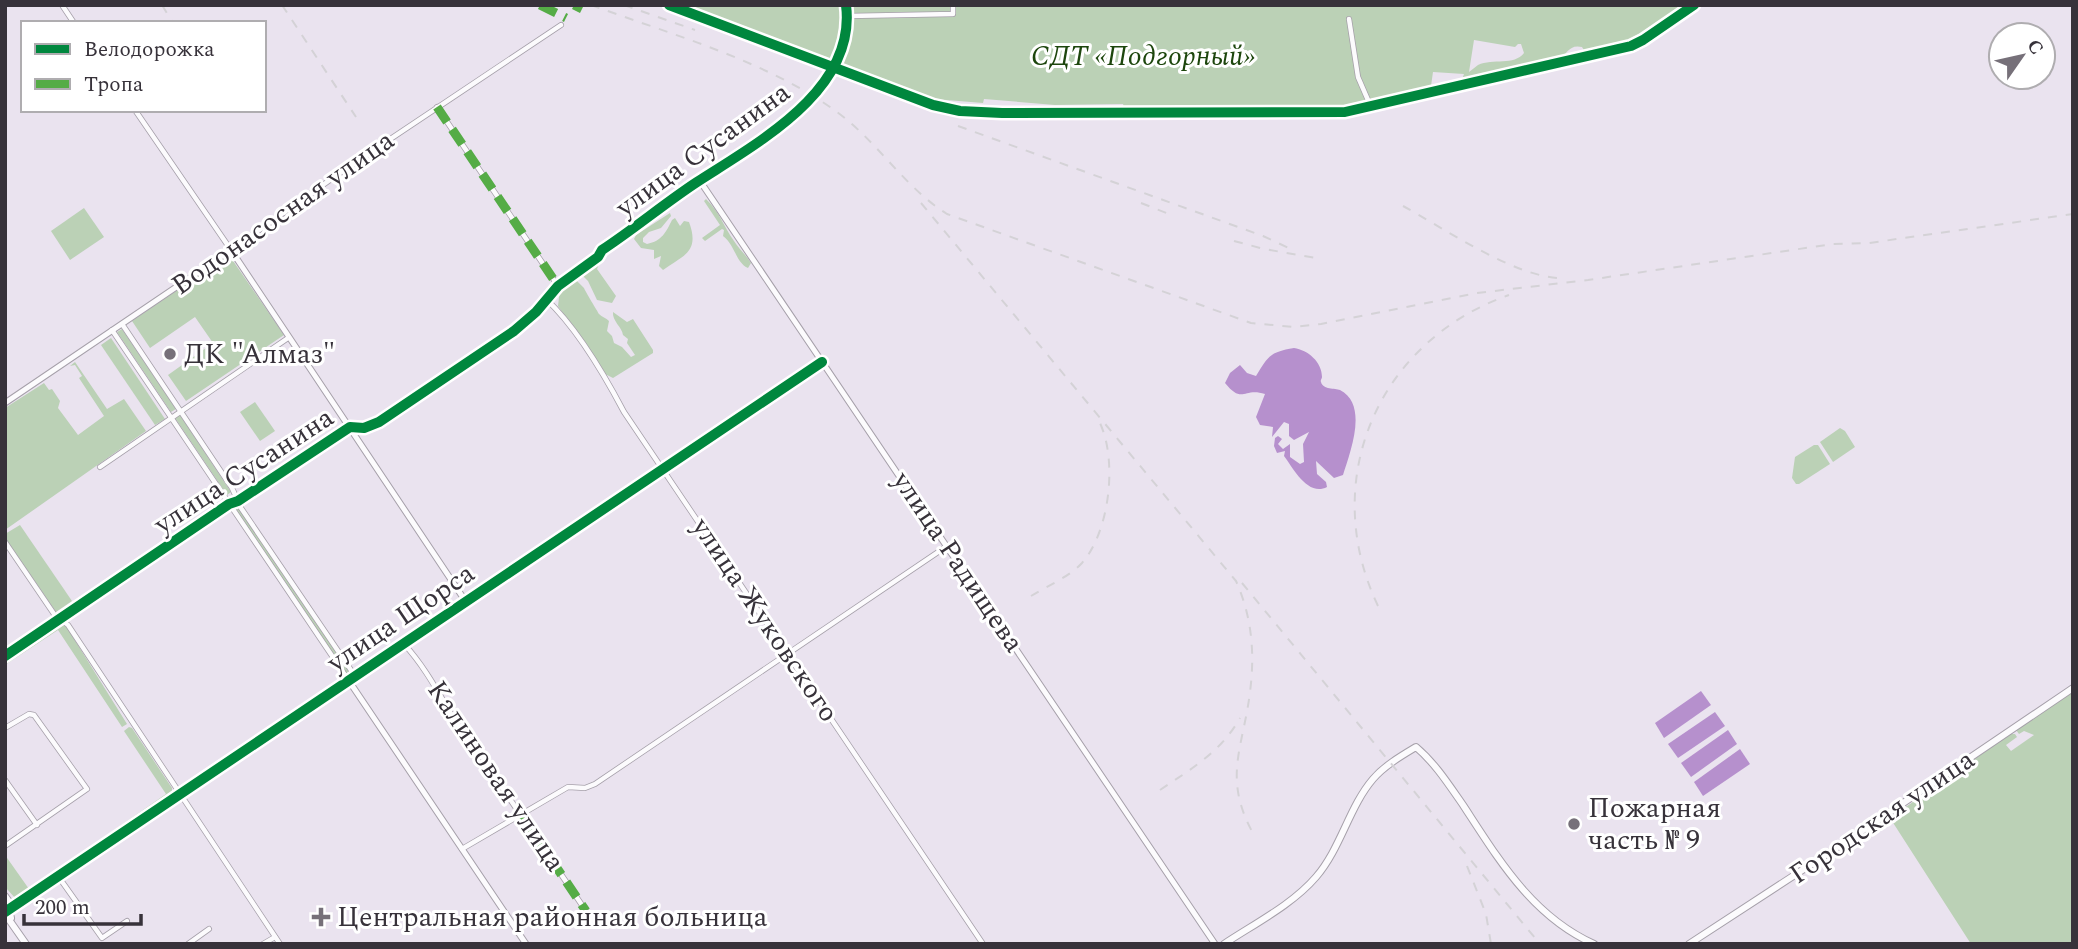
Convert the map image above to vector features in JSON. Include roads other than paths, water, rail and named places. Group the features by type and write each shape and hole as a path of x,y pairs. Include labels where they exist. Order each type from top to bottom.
{"main road":[{"name":"Городская улица","path":"1689,944 1831,852 2073,688"},
{"path":"1224,944 1295,896 1312,881 1333,851 1371,781 1383,769 1416,747 1437,769 1505,867 1537,906 1563,928 1594,944"},
{"path":"5,896 13,907 10,914 12,923"},
{"path":"5,913 25,943"}],"street":[{"path":"62,5 73,21"},
{"path":"668,5 933,106 960,111 1035,114 1345,112 1631,46 1694,5"},
{"path":"832,68 842,53 848,16 846,5"},
{"path":"848,16 953,14 953,5"},
{"path":"1349,19 1358,76 1371,107"},
{"name":"Водонасосная улица","path":"5,403 561,25"},
{"name":"улица Сусанина","path":"5,656 229,504 238,501 350,427 364,428 379,422 514,331 536,312 558,286 598,257 602,250 799,111 814,96 832,68"},
{"path":"437,107 558,286"},
{"path":"136,112 466,602"},
{"name":"улица Радищева","path":"700,181 1215,944"},
{"name":"улица Жуковского","path":"546,299 557,309 581,342 624,412 982,944"},
{"path":"122,324 355,676"},
{"path":"112,330 526,944"},
{"path":"100,467 289,338"},
{"name":"улица Щорса","path":"5,913 822,362"},
{"path":"5,542 60,620 68,625 280,944"},
{"path":"462,849 568,787 585,788 595,784 715,700 789,654 947,546"},
{"name":"Калиновая улица","path":"404,644 422,664 458,725 495,774 586,911"},
{"path":"5,727 29,714 36,716 87,789 5,846"},
{"path":"5,780 37,825"},
{"path":"58,876 102,938 127,921"},
{"path":"188,944 209,929"},
{"path":"263,944 275,937"}],"railway":[{"path":"162,5 172,21"},
{"path":"282,5 356,117"},
{"path":"591,5 719,51 810,94 852,124 917,191 947,214 1251,323 1294,327 1321,324 1477,293 2073,214"},
{"path":"624,5 695,30"},
{"path":"958,126 1263,236 1293,250"},
{"path":"921,203 1236,581 1249,622 1252,663 1237,780 1244,815 1254,835"},
{"path":"1141,203 1174,216"},
{"path":"1403,206 1500,260 1521,269 1559,278"},
{"path":"1234,241 1316,258"},
{"path":"1378,606 1361,558 1355,511 1359,464 1372,421 1394,380 1425,345 1463,316 1509,295"},
{"path":"1031,596 1077,568 1092,549 1099,533 1105,514 1109,474 1105,437 1099,421"},
{"path":"1242,583 1540,944"},
{"path":"1160,790 1215,750 1240,718"},
{"path":"1467,866 1486,914 1491,944"}],"place":[{"name":"ДК \"Алмаз\"","path":"170,354"},
{"name":"Пожарная часть № 9","path":"1574,824"},
{"name":"Центральная районная больница","path":"321,917"}],"park label":[{"name":"СДТ «Подгорный»","path":"1143,56"}]}
